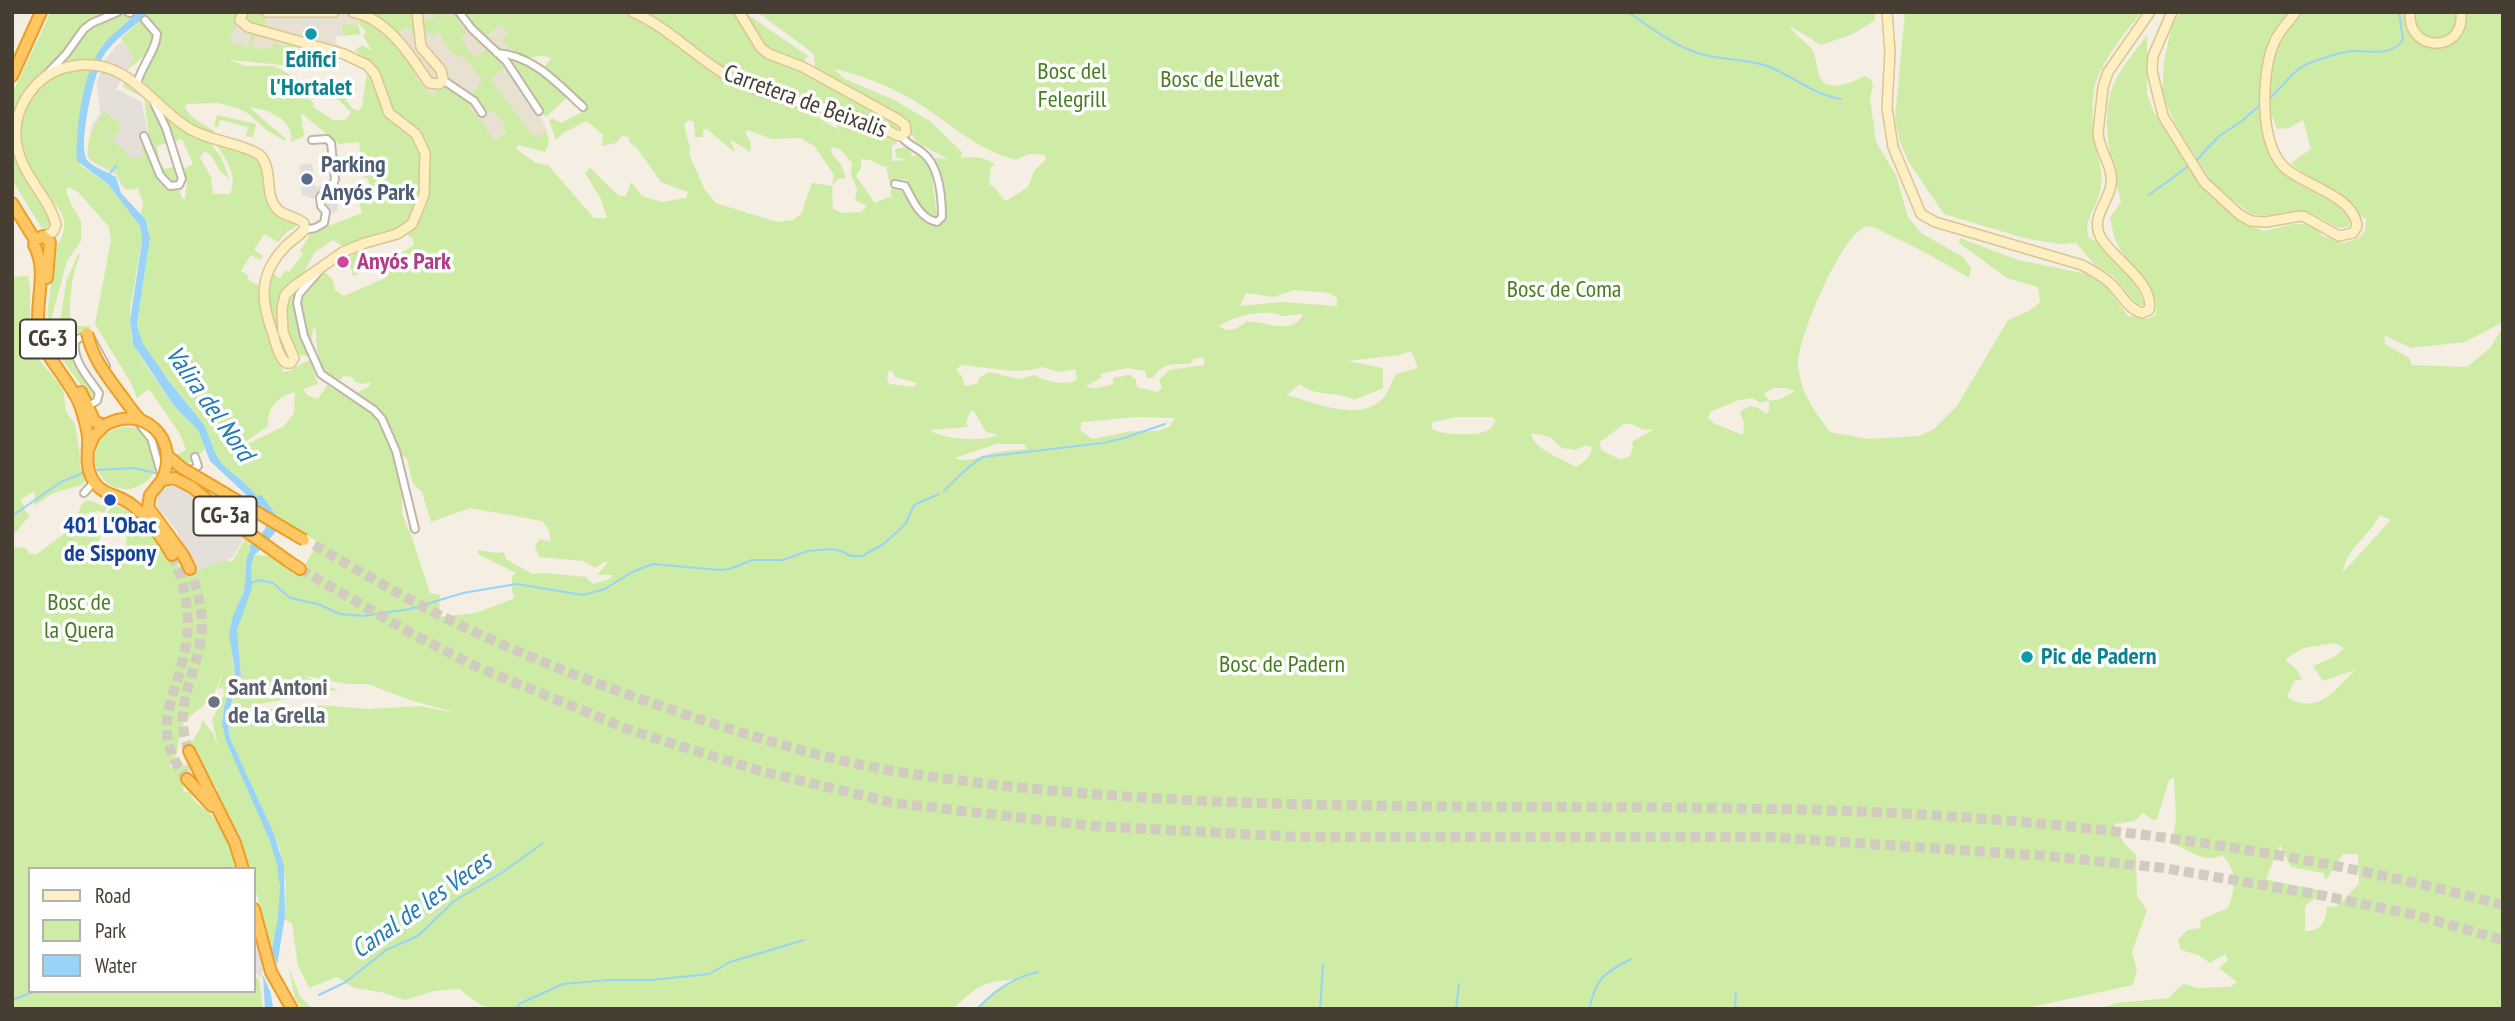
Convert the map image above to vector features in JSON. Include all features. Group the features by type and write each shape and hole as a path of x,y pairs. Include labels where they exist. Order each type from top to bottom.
{"highway":[{"path":"12,60 34,12"},
{"path":"12,76 41,12"},
{"path":"12,192 41,244"},
{"path":"12,202 41,244"},
{"name":"CG-3","path":"41,244 47,335 53,353 78,387 88,413 88,467 94,482"},
{"path":"87,333 94,357 120,394 135,414 160,435 168,456 167,468 148,499 150,512 183,555 190,569"},
{"path":"117,420 124,412 120,394"},
{"name":"CG-3","path":"88,413 98,424 105,425"},
{"path":"88,450 94,436 105,425 130,418 143,422"},
{"name":"CG-3a","path":"168,456 181,468 309,543"},
{"name":"CG-3a","path":"162,480 174,478 191,487 232,521 300,569"},
{"path":"94,482 105,493 130,503 172,555"},
{"path":"119,498 138,498 153,490"},
{"path":"188,751 235,843 242,867"},
{"path":"187,779 223,818"},
{"path":"256,917 267,960 292,1009"}],"main road":[{"path":"41,244 61,229 61,221 32,183 18,149 16,125 23,104 33,88 44,77 57,70 83,65 101,66 120,73 191,130 260,155 267,164 274,204 283,213 301,220 304,230 281,251 262,293 266,315 281,358 286,363 291,363 294,358 283,332 284,298 293,287 349,249 397,234 412,224 424,195 425,153 416,134 389,113 375,74 367,65 344,54 248,27 240,20 243,12"},
{"path":"267,12 334,12"},
{"path":"353,12 367,16 380,25 408,53 429,82 435,85 443,80 441,70 421,47 417,12"},
{"name":"Carretera de Beixalis","path":"633,12 654,24 718,71 745,85 856,115 901,136 906,132 899,120 803,66 769,54 761,48 739,12"},
{"path":"1887,12 1890,52 1887,108 1893,147 1921,214 1935,222 2082,265 2111,284 2134,310 2142,313 2150,306 2148,297 2127,265 2103,241 2097,224 2111,186 2109,167 2098,141 2098,133 2108,72 2150,12"},
{"path":"2172,12 2155,49 2152,71 2163,116 2204,182 2245,218 2266,222 2300,216 2339,236 2353,233 2357,221 2349,209 2323,189 2283,166 2277,158 2269,135 2264,103 2269,57 2279,33 2296,12"},
{"path":"2410,12 2410,24 2415,34 2426,42 2436,43 2456,34 2462,23 2461,12"}],"street":[{"path":"44,77 85,29 118,12"},
{"path":"459,12 512,70 539,111"},
{"path":"135,83 156,43 157,34 145,20"},
{"path":"497,53 511,54 531,62 583,107"},
{"path":"443,80 474,101 482,113"},
{"path":"144,136 160,175 170,186 179,185 182,179 166,128 147,93"},
{"path":"895,184 905,186 915,205 927,219 937,222 942,217 934,166 925,154 904,141 901,136"},
{"path":"304,230 324,223 326,212 321,206 320,197 333,186 335,179 331,143 327,139 312,140"},
{"path":"320,268 314,279 299,294 297,303 304,337 321,374 374,410 382,419 396,451 415,529"},
{"path":"88,413 100,396 83,369 75,349 75,341 86,336 95,342 127,406 151,438 159,474 164,481 175,481 198,466 195,457"},
{"path":"84,493 94,482"}],"shaded area":[{"path":"239,12 465,12 466,18 490,35 502,25 516,42 510,50 531,59 587,106 584,111 567,97 546,117 542,112 540,115 547,131 535,139 491,80 493,113 503,123 505,133 493,140 483,122 433,97 360,24 343,23 343,36 337,36 335,39 343,49 341,56 299,44 284,46 274,43 273,47 246,50 228,47 233,22"},
{"path":"319,15 326,19 325,25 308,26 294,21 294,16"},
{"path":"123,41 134,58 116,89 142,102 149,142 163,173 133,190 125,189 116,175 92,162 87,155 92,125 100,114 97,83 105,60"},
{"name":"Parking Anyós Park","path":"312,163 315,187 324,186 314,199 302,195 299,165"},
{"path":"337,190 338,210 333,214 324,200"},
{"path":"173,483 185,488 217,518 244,538 232,558 196,572 177,531 157,506 162,488"},
{"path":"256,935 264,965 261,978 256,973"}],"green space":[{"path":"51,12 136,12 102,46 93,61 43,74 12,132 12,94"},
{"path":"147,12 239,12 238,19 234,22 237,28 234,28 230,43 248,48 252,33 255,34 252,46 259,49 272,47 274,43 284,46 299,44 341,56 334,70 230,60 246,66 274,66 307,84 331,84 352,108 358,111 362,107 366,78 375,70 355,50 362,45 372,51 363,36 366,32 360,25 361,17 367,19 408,58 420,74 415,77 433,97 437,92 433,88 443,84 469,101 469,108 483,122 494,140 505,133 503,123 491,110 487,111 471,96 482,80 462,54 457,58 447,47 439,32 424,34 423,20 433,19 433,12 444,12 446,17 456,12 462,20 459,23 467,33 460,37 473,56 488,48 506,66 491,80 535,138 547,131 549,142 545,152 518,145 516,149 536,163 548,165 594,218 607,218 601,199 585,173 590,168 619,196 626,196 631,182 642,196 661,202 686,198 688,192 661,182 628,137 622,136 616,143 602,146 603,135 587,121 563,133 556,140 549,121 552,118 561,123 584,111 586,106 543,69 551,58 529,57 517,53 501,38 508,33 502,25 486,37 466,18 466,13 624,12 659,32 725,77 765,96 796,104 839,130 820,109 879,130 897,142 892,146 892,161 905,160 896,157 895,149 910,147 912,157 920,153 931,167 937,217 921,209 906,179 889,181 886,165 884,167 861,159 861,168 856,176 875,203 889,197 893,199 890,194 892,189 906,192 921,216 934,225 947,219 938,169 932,158 948,159 917,142 902,117 815,68 814,54 757,12 1875,12 1875,20 1853,34 1821,45 1790,26 1812,50 1823,82 1834,86 1865,76 1871,80 1873,85 1870,98 1876,142 1896,175 1908,217 1921,233 1963,257 1971,268 1969,278 1920,250 1869,226 1859,231 1847,244 1813,311 1799,352 1798,365 1809,401 1830,432 1868,439 1919,436 1934,429 1957,406 2008,320 2029,311 2040,302 2038,287 2007,278 1959,243 1960,238 2018,260 2087,274 2108,289 2128,316 2147,319 2156,315 2156,299 2121,251 2114,237 2110,217 2121,202 2110,152 2107,118 2109,101 2121,70 2147,35 2147,94 2154,113 2195,177 2239,221 2264,231 2293,224 2312,224 2322,236 2344,243 2359,238 2365,231 2366,220 2334,192 2291,163 2311,149 2303,120 2289,128 2277,129 2272,116 2261,113 2270,154 2279,168 2328,198 2352,217 2348,227 2339,228 2311,213 2273,216 2251,214 2213,184 2176,125 2162,94 2164,61 2172,25 2181,12 2503,12 2503,322 2465,342 2411,348 2384,335 2385,344 2409,358 2412,365 2467,367 2490,348 2503,327 2503,1009 2102,1009 2115,1003 2170,998 2184,984 2197,988 2230,987 2237,982 2219,968 2228,960 2225,954 2210,963 2198,955 2181,950 2178,940 2187,930 2201,928 2200,920 2228,908 2234,880 2233,873 2222,855 2215,858 2203,857 2172,844 2176,819 2174,777 2169,780 2157,819 2153,820 2143,813 2135,821 2114,824 2124,843 2136,855 2137,896 2147,910 2132,952 2137,970 2133,985 2022,1009 978,1009 994,991 1019,979 997,981 982,986 953,1009 499,1009 481,1005 459,989 434,991 405,1000 381,992 354,988 337,977 309,988 298,966 292,923 285,920 286,882 280,849 229,736 229,712 241,678 236,636 239,618 252,588 250,567 254,555 270,556 299,576 318,542 270,512 250,488 222,464 205,426 142,342 137,325 150,238 148,224 140,213 143,202 139,188 126,188 113,172 89,158 91,133 104,111 123,125 113,139 100,131 131,158 144,158 144,143 152,166 161,180 172,189 180,191 185,199 187,183 184,169 193,164 182,139 175,141 170,125 159,107 182,126 208,140 221,157 230,180 219,170 210,154 204,151 200,158 211,177 213,194 230,194 233,180 230,167 214,142 247,153 263,163 264,197 276,215 296,227 278,242 264,234 254,250 263,256 260,260 251,255 241,271 249,276 247,279 259,286 265,319 283,372 310,360 318,384 303,389 307,395 318,399 327,385 361,406 357,393 371,382 362,384 355,382 352,377 343,376 341,380 325,370 319,359 315,326 312,335 313,351 310,356 298,355 287,332 288,300 294,290 313,276 326,273 333,280 335,290 344,296 385,278 385,266 389,261 414,245 412,238 398,229 361,239 345,248 333,240 314,253 304,273 285,290 282,297 280,329 288,354 286,358 270,318 265,295 267,286 273,274 280,278 286,270 289,272 303,254 300,251 311,233 362,213 358,200 370,198 368,178 364,178 362,163 356,163 355,159 361,157 359,142 339,144 301,113 304,136 291,142 291,134 284,121 264,110 249,107 286,139 285,141 266,130 249,114 218,103 186,104 185,108 192,117 214,131 212,134 195,128 145,85 144,73 149,52 126,71 133,57 121,38 144,18","holes":["834,69 902,94 966,137 1003,156 1016,160 1026,155 1038,154 1045,155 1046,159 1034,171 1028,187 1006,201 989,184 991,167 995,165 975,157 961,158 962,152 930,121 894,100 845,79","326,86 351,114 345,120 333,120 313,107 313,102 298,90 300,87","689,120 694,122 695,137 703,137 703,130 707,129 734,152 730,142 733,141 750,152 751,143 745,133 748,130 772,139 801,138 815,147 834,175 832,186 812,183 801,214 793,220 777,222 716,203 705,190 689,154 684,125","832,147 840,149 852,163 851,174 857,190 855,200 867,206 861,212 842,213 833,209 832,186 838,179 846,178 841,165 831,152","1294,290 1329,293 1337,298 1337,306 1282,302 1240,306 1246,293 1274,297","1273,313 1283,316 1303,314 1293,325 1278,326 1247,321 1233,330 1219,326 1245,315","1411,351 1418,368 1396,374 1386,394 1377,404 1366,409 1339,409 1287,395 1300,384 1307,389 1342,395 1354,400 1383,388 1383,368 1348,361 1400,355","1203,357 1205,365 1169,370 1159,380 1162,388 1157,392 1137,387 1136,380 1129,375 1113,378 1113,384 1097,388 1085,387 1102,377 1100,374 1127,368 1145,371 1147,378 1153,378 1161,369 1190,364 1193,359","961,365 1013,371 1041,367 1059,372 1075,369 1077,380 1068,383 1056,382 1035,375 1019,379 989,372 979,378 977,384 965,386 962,376 956,370","889,370 895,377 917,383 914,387 889,384","1773,388 1795,391 1781,399 1770,401 1764,394","295,392 294,413 284,426 246,445 245,442 268,426 269,413 275,404","1753,398 1760,403 1769,401 1766,414 1759,408 1750,406 1740,412 1744,424 1743,435 1713,423 1708,417 1710,412 1739,400","971,411 974,411 986,432 998,435 983,439 963,439 930,430 968,427 966,422","1137,417 1175,418 1169,427 1157,431 1132,431 1092,439 1080,430 1082,422","1457,417 1492,417 1496,420 1489,429 1479,433 1456,434 1431,428 1433,422","1624,424 1644,430 1654,429 1632,442 1630,456 1621,460 1601,450 1600,442","1531,433 1550,437 1562,448 1575,450 1586,445 1592,447 1589,456 1576,467 1537,444","996,444 1024,444 1027,449 1002,451 966,460 955,458","402,455 407,459 413,484 422,492 431,522 470,508 542,521 548,528 551,542 540,539 535,546 539,557 583,561 595,568 608,562 597,575 613,575 610,579 593,584 586,577 532,574 506,559 504,552 478,550 478,554 516,573 512,576 515,598 476,613 439,617 440,595 430,593 402,514","2380,515 2391,520 2343,572 2353,550","2335,643 2344,648 2334,657 2313,666 2323,681 2355,670 2325,698 2308,704 2287,697 2294,681 2302,679 2285,659 2304,648","302,675 346,684 368,684 413,701 460,714 420,706 368,709 319,705 301,711 243,711 259,704 319,692 339,691","2280,845 2291,867 2323,873 2326,880 2343,854 2358,854 2359,884 2337,906 2327,907 2324,921 2319,927 2305,931 2305,906 2323,892 2266,879"]},
{"path":"249,12 272,16 268,17 264,27 245,19"},
{"path":"370,12 414,12 416,35 406,26 397,34"},
{"path":"640,12 736,12 756,46 838,89 900,126 901,131 867,117 754,85 736,77"},
{"path":"744,12 808,56 803,62 766,45"},
{"path":"1905,12 2142,12 2109,56 2095,85 2093,127 2101,185 2089,220 2088,232 2089,238 2116,257 2130,275 2144,305 2138,305 2113,276 2094,264 2076,243 2058,244 2024,238 1944,214 1908,161 1895,119"},
{"path":"342,23 358,25 361,34 343,36"},
{"path":"507,58 529,65 567,97 546,117"},
{"path":"83,69 90,70 78,133 80,165 108,184 140,226 142,239 130,310 131,338 141,358 173,405 198,430 205,449 187,465 174,456 186,450 180,434 149,389 137,398 130,381 95,324 111,240 109,227 78,192 68,187 66,191 81,221 81,241 67,261 51,320 48,320 50,264 62,236 64,221 28,166 20,129 31,97 61,75"},
{"path":"124,81 133,89 142,97 123,87"},
{"path":"144,99 155,115 167,143 157,146 160,165 164,169 174,167 177,183 170,184 158,164 151,143"},
{"path":"217,115 256,124 253,137 246,136 248,127 220,120 218,127 214,127"},
{"path":"14,160 17,160 28,185 51,219 52,227 47,231 41,227 12,180"},
{"path":"366,250 372,267 364,271 359,261 361,272 353,276 346,260 357,252 358,254"},
{"path":"78,254 80,255 71,290 70,326 92,326 72,336 69,342 79,371 96,393 91,399 54,348 52,339 59,330 66,282"},
{"path":"28,276 30,338 39,360 63,388 66,412 75,424 81,462 79,464 85,480 82,485 53,493 34,506 35,491 21,499 30,515 12,537 12,277"},
{"path":"120,427 132,427 148,436 155,446 155,470 148,480 132,489 120,489 109,484 100,475 95,464 95,452 100,441 109,432"},
{"name":"Bosc de la Quera","path":"87,500 107,507 104,513 87,513 83,520 85,524 94,523 95,533 101,536 98,543 118,561 127,553 128,534 118,519 106,515 112,506 130,512 138,519 171,560 188,574 226,560 232,562 245,539 253,545 247,562 234,638 234,680 222,720 230,746 272,845 280,887 279,911 272,950 256,892 256,867 248,867 239,837 214,794 218,791 208,774 203,773 191,743 201,727 202,720 213,733 219,751 212,720 224,695 223,687 218,689 223,672 211,698 183,725 175,756 169,767 189,765 190,772 183,784 184,792 190,792 194,800 217,823 237,867 28,867 28,993 256,993 256,977 259,979 263,1009 12,1009 12,547 25,548 30,554 37,554 72,528 82,504"},
{"path":"289,968 300,996 312,1009 302,1009 295,999"}],"water":[{"path":"136,12 147,12 144,18 113,44 100,63 85,126 85,154 88,161 97,168 116,177 121,193 146,220 150,238 137,324 142,342 205,426 222,464 250,488 270,512 253,501 210,461 198,430 174,406 133,344 130,321 142,239 140,226 108,184 77,161 79,119 89,72 105,43"},
{"path":"253,545 260,549 254,555 251,567 252,588 237,630 241,678 228,712 229,736 274,834 284,866 285,916 277,965 272,950 280,888 277,865 270,841 226,741 222,723 235,673 229,633 244,592 247,557"},
{"path":"263,975 271,994 273,1009 265,1009"}],"waterway":[{"path":"1628,12 1687,49 1709,56 1767,66 1822,94 1841,99"},
{"path":"2269,99 2295,72 2308,64 2343,52 2380,52 2398,46 2403,40 2399,12"},
{"path":"2195,162 2219,136 2261,104"},
{"path":"2149,195 2190,165"},
{"path":"110,173 116,166"},
{"path":"944,491 967,468 983,457 1103,443 1165,424"},
{"path":"94,470 134,468 155,473"},
{"path":"12,516 61,482 85,472"},
{"path":"251,583 259,580 273,583 290,598 318,604 340,614 363,616 410,609 463,593 517,584 583,595 605,589 632,572 653,564 719,570 730,569 752,560 783,560 808,551 831,549 851,556 862,556 882,545 898,531 906,523 914,505 939,494"},
{"name":"Valira del Nord","path":"255,548 270,531 271,517 259,500"},
{"name":"Canal de les Veces","path":"319,995 346,982 386,950 418,936 454,901 503,872 543,843"},
{"path":"516,1009 519,1004 563,984 709,974 730,962 804,940"},
{"path":"1589,1009 1602,978 1631,959"},
{"path":"1320,1009 1323,965"},
{"path":"977,1009 1005,986 1038,972"},
{"path":"1456,1009 1459,984"},
{"path":"1735,1009 1736,992"},
{"path":"12,1000 31,993"}],"tunnel":[{"path":"314,545 443,617 586,679 760,738 900,772 1118,796 1228,802 1778,809 1961,817 2143,835 2234,848 2414,883 2503,905"},
{"path":"172,555 183,587 188,622 186,645 168,713 167,728 175,761 187,779"},
{"path":"189,751 183,709 197,659 202,625 198,596 190,569"},
{"path":"300,569 407,631 475,666 630,730 760,771 894,803 1093,826 1297,837 1768,837 2047,856 2164,868 2320,895 2415,915 2503,940"}],"place":[{"name":"Edifici l'Hortalet","path":"311,34"},
{"name":"Parking Anyós Park","path":"307,179"},
{"name":"Anyós Park","path":"343,262"},
{"name":"401 L'Obac de Sispony","path":"110,500"},
{"name":"Pic de Padern","path":"2027,657"},
{"name":"Sant Antoni de la Grella","path":"214,702"}],"park label":[{"name":"Bosc de Llevat","path":"1220,80"},
{"name":"Bosc del Felegrill","path":"1072,86"},
{"name":"Bosc de Coma","path":"1564,290"},
{"name":"Bosc de Padern","path":"1282,665"}]}
